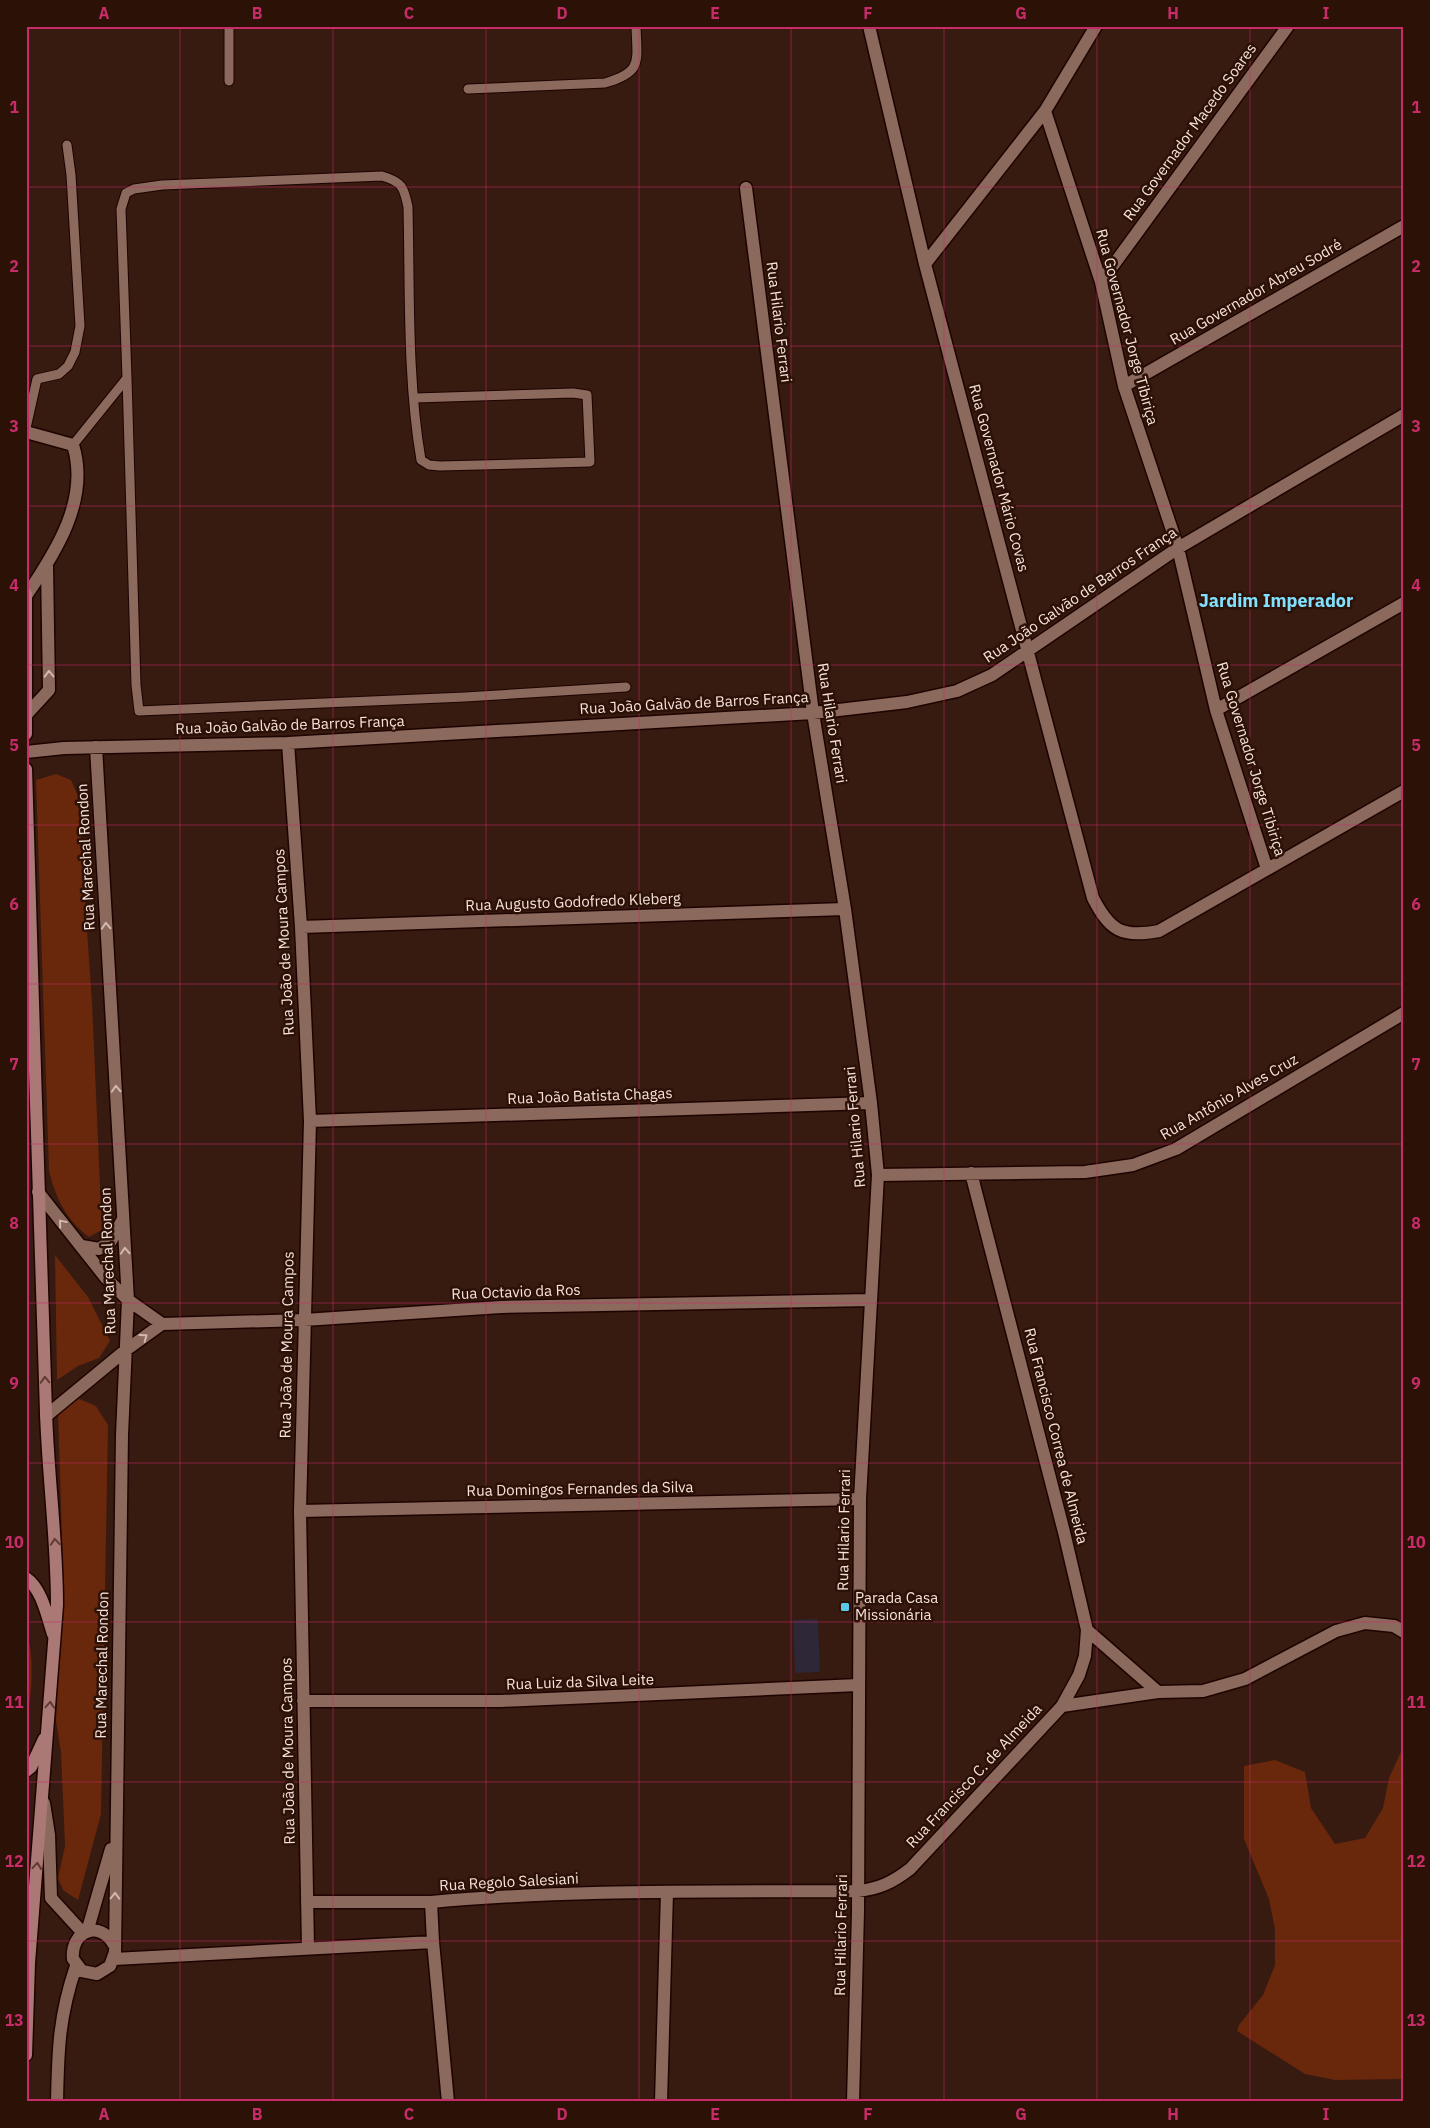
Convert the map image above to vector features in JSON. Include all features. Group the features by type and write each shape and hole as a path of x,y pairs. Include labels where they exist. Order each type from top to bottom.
{"main road":[{"path":"26,595 26,734"},
{"path":"26,769 46,1416 57,1564 55,1641 29,1963 26,2055"},
{"path":"26,1578 31,1581 40,1597 55,1641"},
{"path":"26,1771 31,1767 49,1728"}],"street":[{"name":"Rua Governador Mário Covas","path":"869,26 925,264 1093,898 1103,918 1116,930 1137,935 1159,931 1267,869"},
{"path":"925,264 1044,111 1096,26"},
{"name":"Rua Governador Macedo Soares","path":"1101,282 1288,26"},
{"name":"Rua Governador Jorge Tibiriça","path":"1044,111 1101,282 1124,386 1178,548 1216,710 1267,869"},
{"name":"Rua Hilario Ferrari","path":"746,188 813,713 845,909 871,1103 878,1175 860,1499 858,1891 853,2102"},
{"name":"Rua Governador Abreu Sodré","path":"1124,386 1404,226"},
{"name":"Rua João Galvão de Barros França","path":"26,752 96,747 288,743 813,713 907,702 957,691 992,675 1178,548 1404,415"},
{"path":"26,432 73,445 78,461 77,492 73,510 47,566 26,595"},
{"path":"26,714 49,690 47,566"},
{"path":"1216,710 1404,604"},
{"name":"Rua João de Moura Campos","path":"288,743 301,927 310,1121 300,1511 308,1948"},
{"name":"Rua Marechal Rondon","path":"96,747 128,1300 122,1435 115,1834"},
{"path":"1267,869 1404,791"},
{"name":"Rua Augusto Godofredo Kleberg","path":"301,927 845,909"},
{"name":"Rua Antônio Alves Cruz","path":"878,1175 1085,1172 1133,1165 1176,1149 1404,1013"},
{"name":"Rua João Batista Chagas","path":"310,1121 871,1103"},
{"name":"Rua Francisco Correa de Almeida","path":"971,1173 1062,1522 1087,1630 1085,1656 1079,1675 1062,1706"},
{"path":"38,1192 106,1278 128,1300 162,1324 126,1350 46,1416"},
{"path":"82,1246 99,1249 111,1241 123,1217"},
{"name":"Rua Octavio da Ros","path":"162,1324 304,1320 501,1307 870,1300"},
{"name":"Rua Domingos Fernandes da Silva","path":"300,1511 860,1499"},
{"name":"Rua Francisco C. de Almeida","path":"858,1891 877,1889 894,1881 910,1869 1062,1706 1158,1692 1203,1690 1245,1679 1336,1631 1365,1623 1394,1626 1404,1632"},
{"path":"1087,1630 1158,1692"},
{"name":"Rua Luiz da Silva Leite","path":"303,1701 501,1701 858,1685"},
{"path":"43,1794 49,1835 52,1898 85,1932"},
{"path":"115,1834 114,1959 104,1971 97,1974 82,1971 76,1966 73,1959 73,1944 85,1932 115,1834"},
{"name":"Rua Regolo Salesiani","path":"448,2102 431,1902 667,1892 858,1891"},
{"path":"662,2102 667,1892"},
{"path":"307,1902 431,1902"},
{"path":"85,1932 94,1930 106,1934 114,1945"},
{"path":"114,1959 433,1942"},
{"path":"57,2102 58,2040 64,2001 76,1966"}],"lane":[{"path":"229,26 230,81"},
{"path":"468,89 605,83 624,78 634,70 637,55 636,26"},
{"path":"26,428 37,379 59,374 68,366 75,352 80,326 71,175 67,145"},
{"path":"415,398 572,393 587,395 590,462 429,465 421,460 415,398 408,208 404,190 396,180 382,176 162,185 134,189 126,193 121,209 136,685 140,711 465,697 626,687"},
{"path":"73,445 127,378"}],"shaded area":[{"path":"56,774 71,780 78,796 92,1003 102,1230 89,1237 74,1223 58,1199 49,1170 36,780"},
{"path":"55,1255 88,1297 110,1341 99,1358 78,1366 57,1380"},
{"path":"77,1398 96,1406 108,1425 101,1814 78,1900 63,1890 58,1878 65,1846 61,1752 56,1721 63,1569 58,1413"},
{"path":"818,1619 820,1672 795,1673 793,1620"},
{"path":"26,1627 31,1651 32,1676 26,1726"},
{"path":"1404,1745 1404,2079 1335,2080 1305,2074 1237,2031 1239,2025 1263,1995 1275,1965 1275,1929 1269,1899 1244,1839 1244,1766 1275,1760 1305,1772 1311,1808 1335,1844 1365,1838 1383,1808 1389,1778"}],"place":[{"name":"Parada Casa Missionária","path":"845,1607"}],"district":[{"name":"Jardim Imperador","path":"1276,601"}]}
